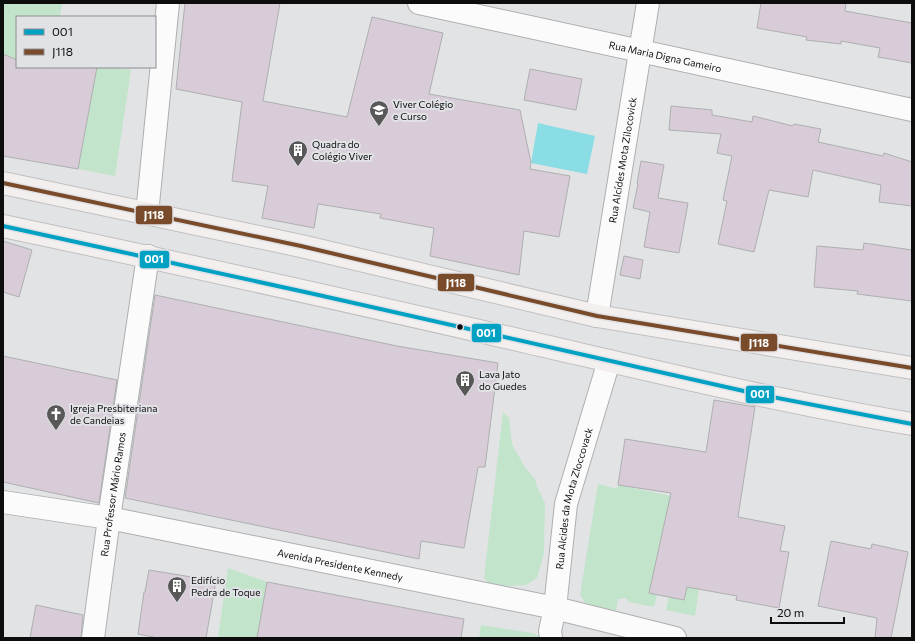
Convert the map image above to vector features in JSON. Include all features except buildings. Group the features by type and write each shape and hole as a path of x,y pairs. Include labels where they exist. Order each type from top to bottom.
{"main road":[{"path":"3,183 301,246 597,316 912,368"},
{"path":"3,226 294,288 609,361 846,413 912,424"}],"street":[{"path":"147,214 168,3"},
{"name":"Rua Maria Digna Gameiro","path":"419,3 912,110"},
{"name":"Rua Alcídes Mota Zilocovick","path":"597,316 648,3"},
{"name":"Rua Professor Mário Ramos","path":"93,638 109,518 148,256"},
{"name":"Rua Alcides da Mota Zloccovack","path":"551,638 550,631 566,504 609,361"},
{"name":"Avenida Presidente Kennedy","path":"3,502 109,518 554,608 606,630 675,638"}],"green space":[{"path":"3,3 62,3 60,16 16,16 16,60 3,54"},
{"path":"97,68 119,68 131,70 115,176 78,169"},
{"path":"503,412 509,418 512,444 524,466 535,479 537,487 545,503 544,553 537,578 526,585 490,585 484,578"},
{"path":"598,484 617,489 618,485 710,504 695,616 666,610 669,597 657,595 654,607 629,602 626,598 618,599 616,611 586,604 580,595"},
{"path":"228,568 267,582 257,638 218,638"},
{"path":"481,625 532,633 543,638 479,638"}],"water":[{"path":"538,123 595,136 587,174 531,163"}],"transit line":[{"name":"J118","path":"3,183 301,246 597,316 912,368"},
{"name":"001","path":"3,226 314,294 757,394 912,424"}],"place":[{"name":"Viver Colégio e Curso","path":"379,127"},
{"name":"Quadra do Colégio Viver","path":"298,167"},
{"name":"Lava Jato do Guedes","path":"465,397"},
{"name":"Igreja Presbiteriana de Candeias","path":"56,431"},
{"name":"Edifício Pedra de Toque","path":"177,603"}]}
